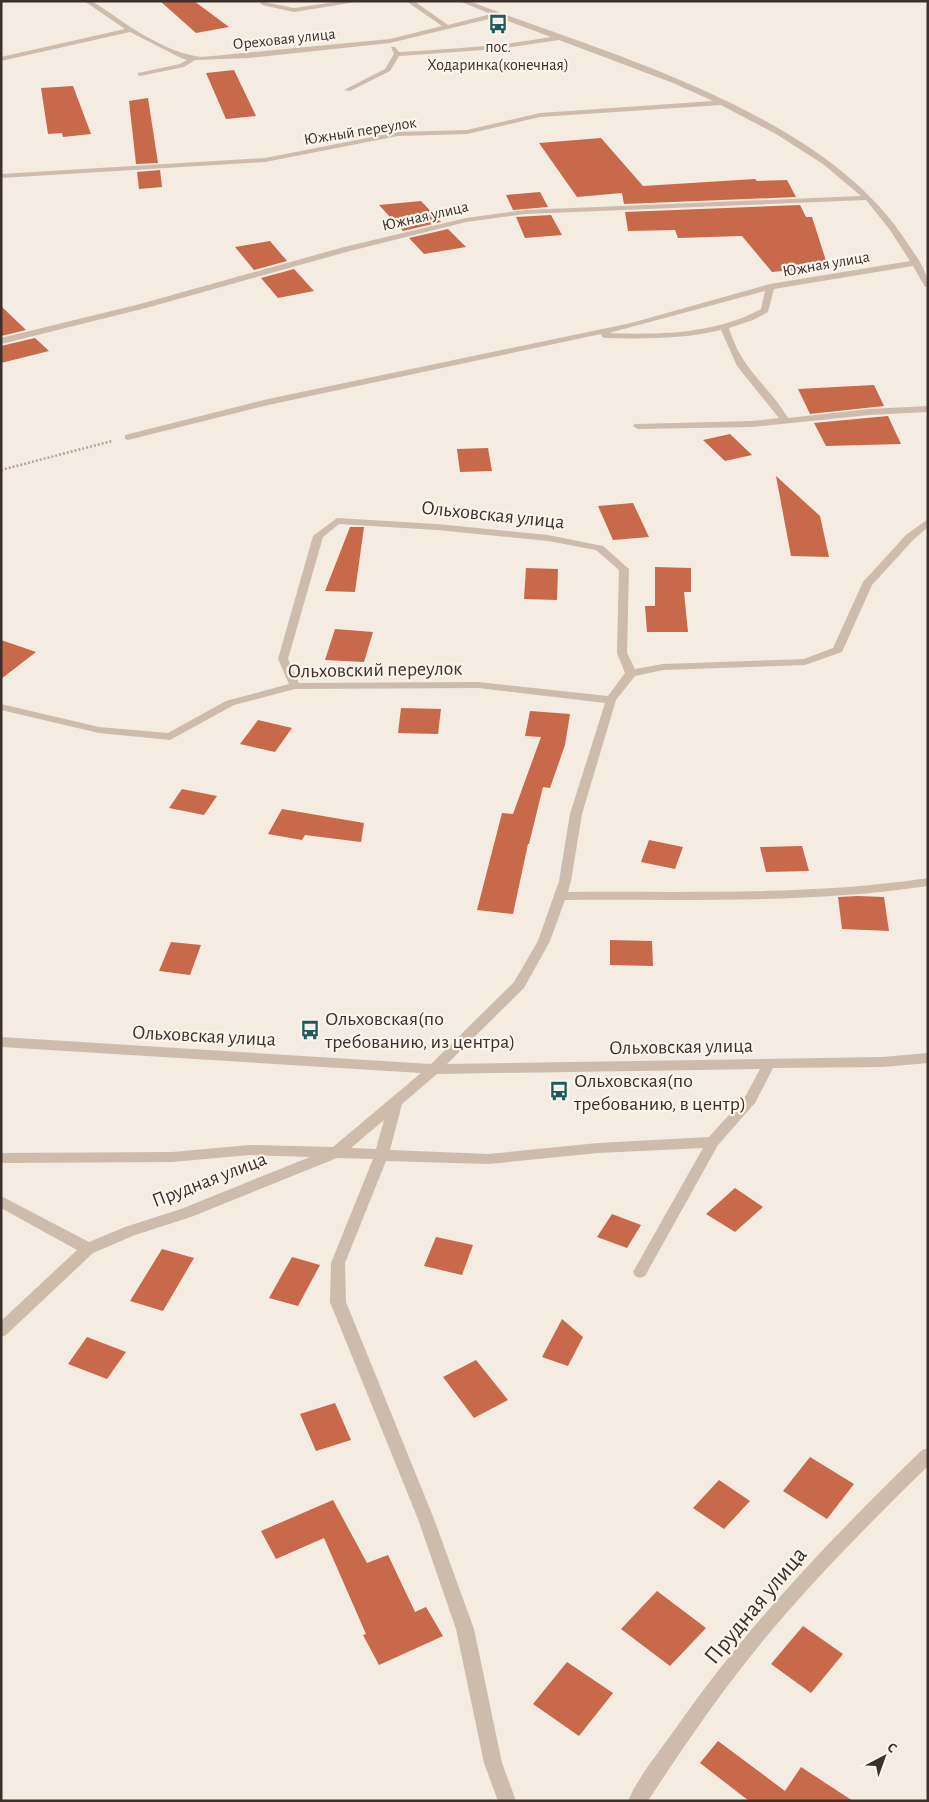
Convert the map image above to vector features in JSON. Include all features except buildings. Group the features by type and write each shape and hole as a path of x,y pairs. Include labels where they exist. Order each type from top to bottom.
{"street":[{"name":"Ореховая улица","path":"87,1 131,30 183,57 192,59 249,56 390,42 496,15"},
{"path":"262,1 264,4 294,10 359,1"},
{"path":"409,1 447,27"},
{"path":"462,1 654,74 722,103 786,136 813,153 868,198 894,227 928,284"},
{"path":"1,59 131,30"},
{"path":"397,54 463,51 529,44 557,38"},
{"path":"390,42 397,54"},
{"path":"348,90 388,70 397,54"},
{"path":"140,74 182,66 192,59"},
{"name":"Южный переулок","path":"1,176 266,160 398,134 468,132 540,115 722,103"},
{"name":"Южная улица","path":"1,341 142,306 347,249 466,220 525,212 868,198"},
{"name":"Южная улица","path":"128,437 268,402 590,334 770,287 915,263"},
{"path":"590,334 623,336 689,333 739,324 754,318 765,310 770,287"},
{"path":"724,326 728,341 739,362 758,386 778,406 785,420"},
{"path":"638,426 752,424 928,409"},
{"name":"Ольховская улица","path":"295,686 283,659 318,536 337,521 503,532 599,548 624,569 622,653 630,673"},
{"path":"434,1069 519,985 544,941 566,882 576,814 611,700 630,673 664,666 805,662 838,650 867,584 910,537 928,522"},
{"name":"Ольховский переулок","path":"1,707 99,730 170,737 230,703 295,686 478,685 611,700"},
{"path":"560,896 777,895 902,886 928,882"},
{"name":"Ольховская улица","path":"1,1042 434,1069 882,1062 928,1058"},
{"path":"640,1272 713,1142 750,1100 769,1064"},
{"name":"Прудная улица","path":"1,1331 88,1249 130,1230 186,1213 337,1152 434,1069"},
{"path":"395,1104 379,1155 338,1263 338,1302 426,1519 465,1629 493,1762 507,1801"},
{"path":"1,1158 172,1157 250,1150 489,1158 598,1148 713,1142"},
{"path":"1,1201 88,1249"},
{"name":"Прудная улица","path":"636,1801 738,1658 825,1558 928,1455"}],"path":[{"path":"1,470 128,437"}],"place":[{"name":"пос. Ходаринка(конечная)","path":"498,24"},
{"name":"Ольховская(по требованию, из центра)","path":"310,1030"},
{"name":"Ольховская(по требованию, в центр)","path":"559,1091"}]}
